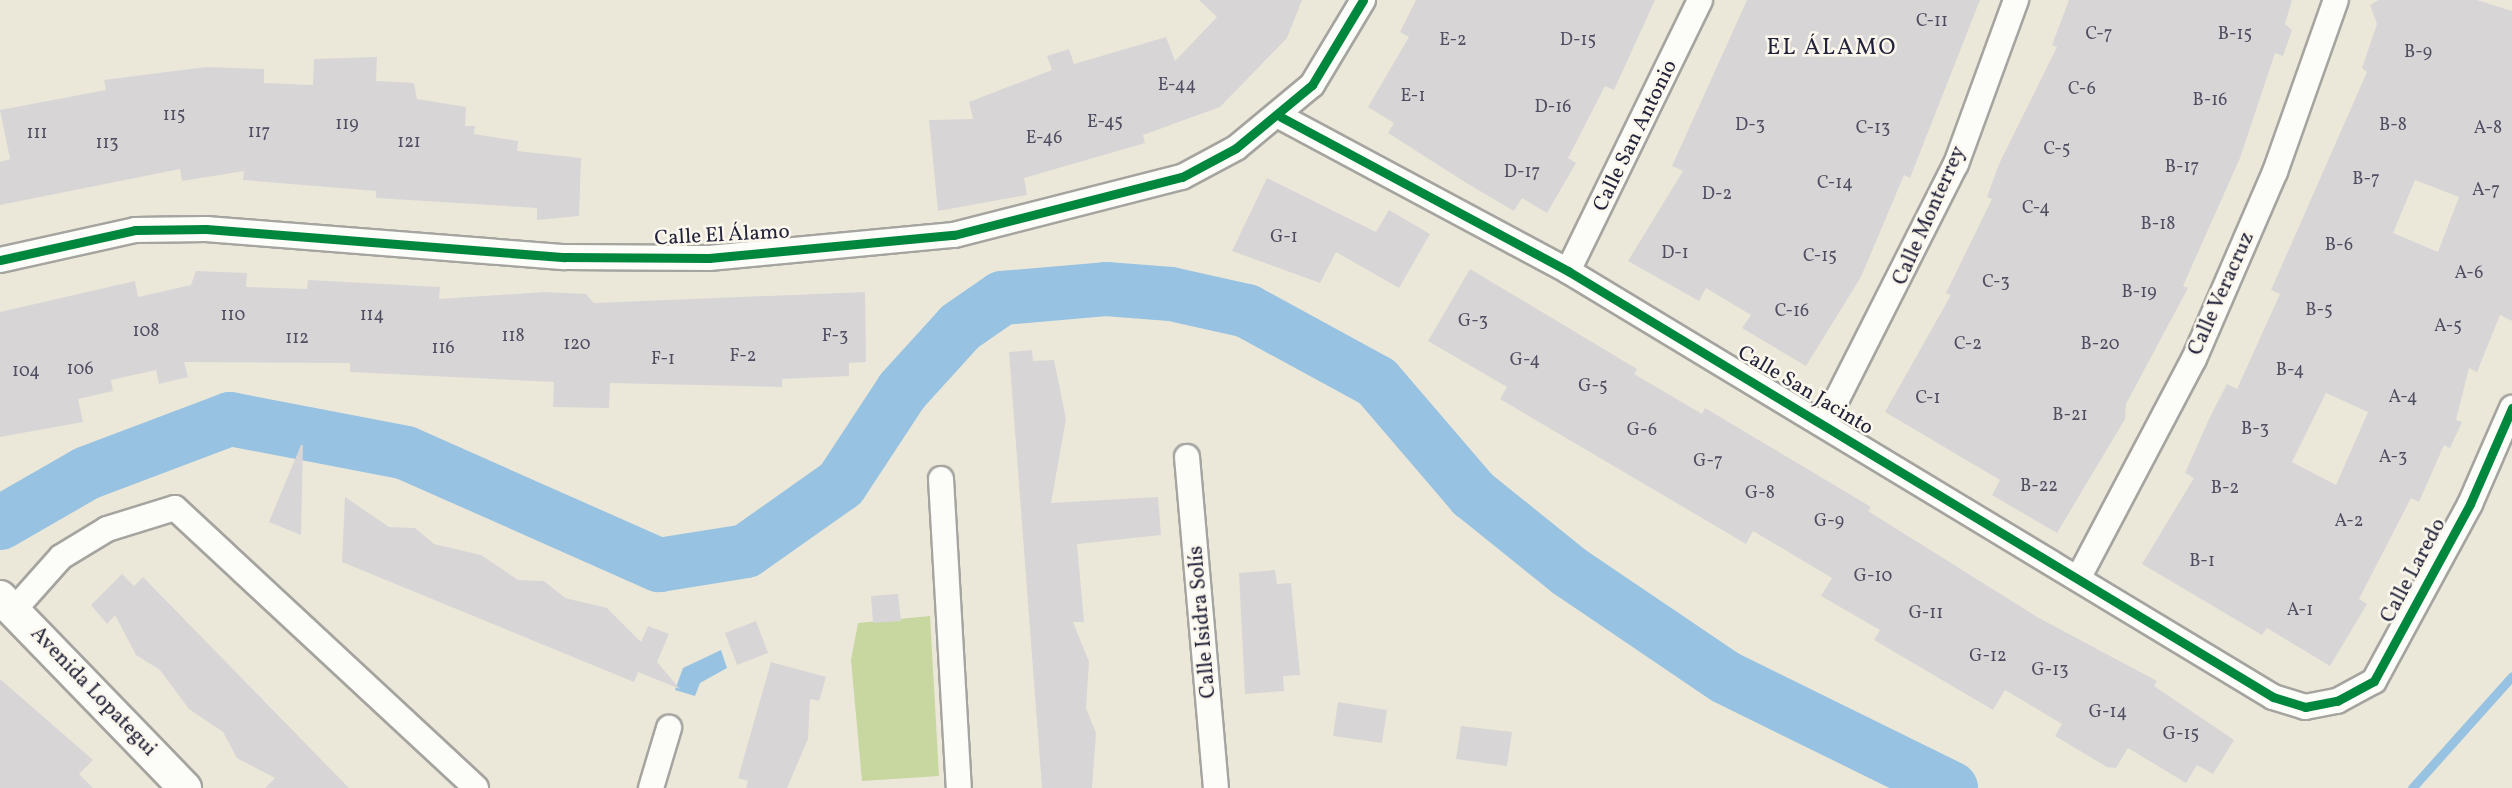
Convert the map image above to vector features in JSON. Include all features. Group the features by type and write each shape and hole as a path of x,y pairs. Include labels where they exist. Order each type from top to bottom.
{"street":[{"name":"Calle El Álamo","path":"0,260 135,230 206,229 565,257 709,258 954,235 1182,177 1281,117 1312,85 1363,0"},
{"name":"Calle San Antonio","path":"1567,271 1700,0"},
{"name":"Calle Monterrey","path":"1825,423 1956,163 2016,0"},
{"name":"Calle Veracruz","path":"2080,575 2194,359 2276,172 2336,0"},
{"name":"Calle San Jacinto","path":"1281,117 1567,271 2080,575 2273,697 2305,706"},
{"name":"Calle Laredo","path":"2305,706 2337,701 2374,681 2469,504 2512,408"},
{"name":"Calle Isidra Solís","path":"1187,457 1216,788"},
{"path":"941,479 959,788"},
{"path":"7,604 61,557 107,529 175,508 476,788"},
{"name":"Avenida Lopategui","path":"7,604 185,788"},
{"path":"651,788 669,728"}],"green space":[{"path":"930,616 939,776 862,781 851,660 858,623"}],"water":[{"path":"721,650 727,668 700,683 695,696 675,690 683,668"}],"building":[{"path":"1199,0 1302,0 1287,38 1220,107 1143,135 1145,143 1024,178 1027,195 938,211 929,120 973,119 969,102 1052,70 1047,56 1069,49 1074,64 1166,37 1175,61 1217,17"},
{"path":"1416,0 1655,0 1614,90 1605,86 1568,158 1576,163 1547,213 1522,198 1514,211 1468,184 1388,133 1394,123 1368,107 1409,37 1400,32"},
{"path":"1747,0 1980,0 1910,178 1904,175 1861,277 1806,366 1742,328 1751,315 1706,288 1699,301 1628,261 1683,171 1672,166"},
{"path":"2069,0 2292,0 2285,24 2292,30 2283,56 2275,53 2240,158 2183,286 2188,288 2126,404 2125,419 2057,533 1992,495 2000,480 1885,412 1951,295 1946,293 1992,199 1987,197 1999,164 2057,47 2052,45"},
{"path":"2379,0 2477,0 2512,11 2512,321 2500,315 2477,372 2469,368 2456,420 2462,422 2450,448 2444,445 2419,502 2411,498 2359,599 2367,604 2330,666 2267,628 2262,635 2142,564 2194,478 2185,473 2209,419 2227,384 2237,389 2280,294 2271,290 2367,72 2362,68 2377,24 2370,5","holes":["2415,180 2459,197 2438,252 2393,233","2326,393 2368,412 2336,485 2292,462"]},
{"path":"377,57 376,81 414,83 417,99 466,107 465,126 475,126 474,134 518,141 517,151 581,158 579,216 537,220 537,208 376,198 376,191 243,180 244,171 182,181 180,169 0,205 0,162 10,159 0,110 106,90 104,80 206,67 264,69 264,83 313,85 314,59"},
{"path":"1267,178 1376,232 1389,210 1430,234 1399,288 1336,252 1320,283 1232,251"},
{"path":"1470,269 1637,369 1634,374 1702,414 1705,408 1871,507 1868,511 2037,617 2157,681 2154,686 2234,740 2213,774 2197,765 2186,783 2128,748 2116,768 2107,767 2055,736 2062,724 2005,690 1993,710 1874,640 1880,630 1821,596 1832,578 1753,531 1746,544 1500,399 1507,387 1428,341"},
{"path":"196,271 247,273 246,287 307,289 308,280 440,287 439,299 545,292 586,294 594,303 865,292 866,362 849,363 849,376 782,379 782,387 610,383 609,408 553,407 554,382 350,372 350,363 184,362 188,377 159,384 156,370 111,380 113,391 78,399 83,422 0,437 0,312 135,281 138,297 191,285"},
{"path":"1032,350 1033,361 1054,360 1066,419 1051,503 1158,497 1161,535 1077,544 1084,622 1073,622 1089,662 1086,708 1096,733 1092,788 1042,788 1009,352"},
{"path":"303,445 301,535 269,522"},
{"path":"345,497 389,527 415,528 434,544 481,555 518,580 544,581 565,598 607,608 641,642 648,626 669,634 657,662 680,689 638,672 634,682 342,562"},
{"path":"1275,570 1277,584 1291,583 1300,675 1283,676 1284,691 1245,694 1239,573"},
{"path":"122,574 134,586 143,577 349,788 265,788 275,778 237,758 223,732 189,709 160,670 136,655 115,615 107,624 91,605"},
{"path":"898,594 901,621 873,623 871,596"},
{"path":"756,621 768,653 737,665 725,633"},
{"path":"771,662 826,677 819,701 810,699 808,739 787,788 746,788 748,781 738,778"},
{"path":"0,679 93,760 79,774 93,788 0,788"},
{"path":"1338,702 1387,710 1382,743 1333,736"},
{"path":"1461,726 1512,732 1507,766 1456,759"}],"waterway":[{"path":"0,523 87,473 230,419 406,453 659,565 746,551 841,484 902,391 960,327 1002,298 1106,289 1171,294 1247,311 1377,382 1473,494 1570,572 1725,677 1951,788"},
{"path":"2412,788 2512,676"}],"cycle path":[{"path":"0,260 135,230 206,229 565,257 709,258 954,235 1182,177 1236,148 1312,85 1363,0"},
{"path":"1281,117 1568,271 2273,697 2305,707 2337,701 2374,681 2470,504 2512,408"}],"district":[{"name":"EL ÁLAMO","path":"1832,48"}]}
